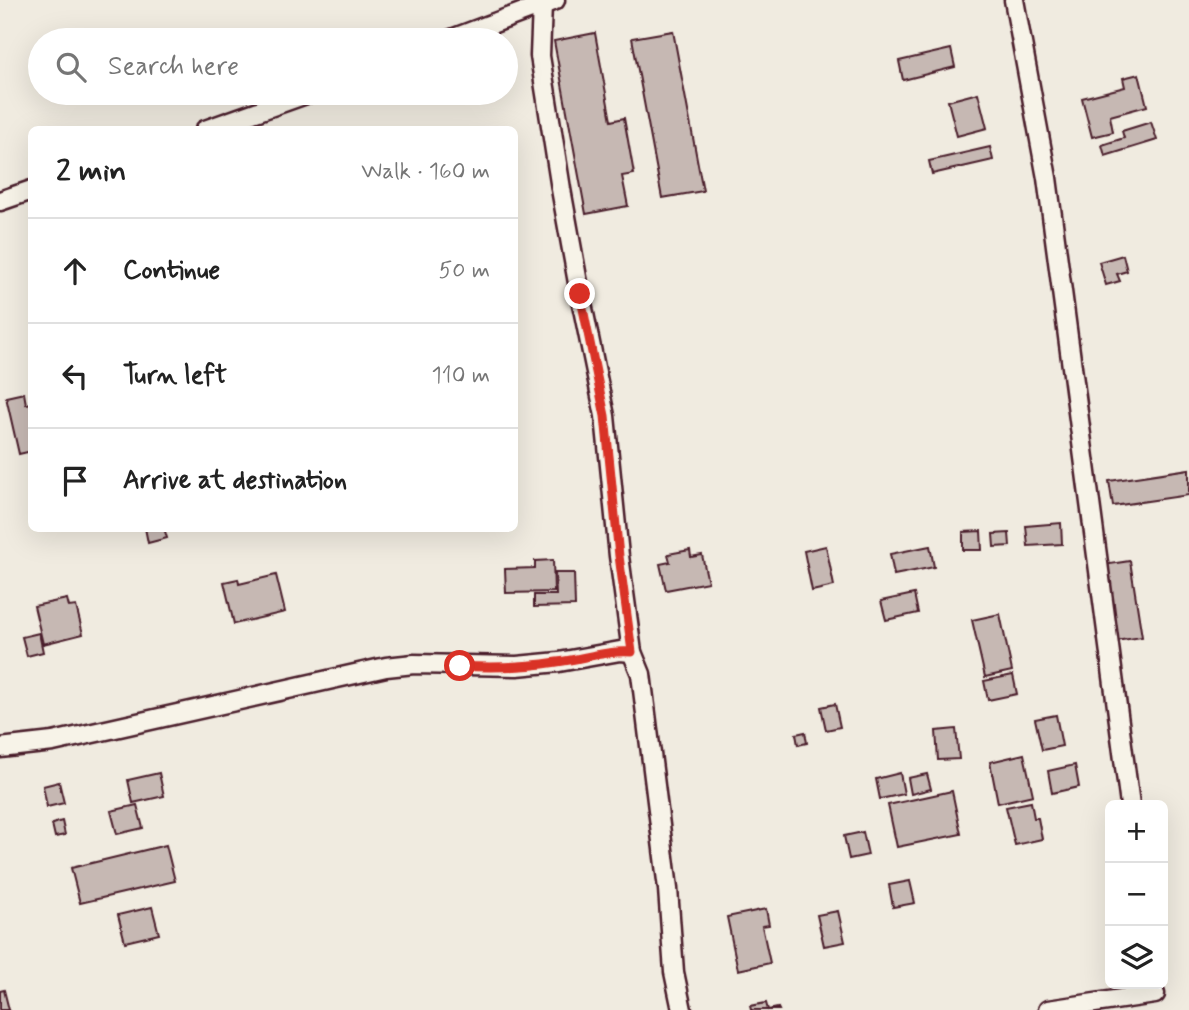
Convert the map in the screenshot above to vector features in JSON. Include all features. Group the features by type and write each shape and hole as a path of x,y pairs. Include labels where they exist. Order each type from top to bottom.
{"street":[{"path":"1014,0 1047,178 1129,800"},
{"path":"481,28 549,2"},
{"path":"549,2 540,56 561,189 605,416 619,556 632,652 641,674 668,890 674,972 682,1010"},
{"path":"216,126 275,105"},
{"path":"0,201 28,191"},
{"path":"0,748 53,742 386,667 414,664 517,666 620,651 632,652"},
{"path":"1048,1010 1155,996"}],"building":[{"path":"673,31 703,191 662,198 632,38"},
{"path":"595,33 611,121 624,118 634,174 622,176 628,206 586,214 554,41"},
{"path":"951,49 955,67 903,80 899,61"},
{"path":"1139,74 1147,106 1110,116 1113,132 1092,137 1082,98 1125,87 1123,78"},
{"path":"978,93 987,128 957,136 948,101"},
{"path":"1151,122 1157,140 1105,156 1102,145 1124,138 1122,131"},
{"path":"990,147 993,160 932,174 929,161"},
{"path":"1123,255 1127,271 1117,274 1120,281 1106,285 1099,262"},
{"path":"24,393 28,404 28,452 19,454 6,397"},
{"path":"1189,469 1189,495 1113,506 1109,481"},
{"path":"1061,523 1062,544 1028,546 1026,526"},
{"path":"981,531 982,550 963,550 963,532"},
{"path":"146,532 165,532 167,538 148,543"},
{"path":"1009,533 1010,546 994,547 993,534"},
{"path":"826,546 834,586 812,591 804,551"},
{"path":"930,546 934,567 894,575 890,554"},
{"path":"690,550 691,557 702,555 708,582 666,590 660,564 670,562 668,554"},
{"path":"553,560 554,592 506,593 505,569 535,568 535,561"},
{"path":"1130,561 1142,637 1115,641 1103,565"},
{"path":"555,573 574,573 575,606 534,607 534,595 556,595"},
{"path":"276,575 285,612 234,624 224,582 238,579 239,584"},
{"path":"914,594 918,613 886,620 881,601"},
{"path":"67,599 69,607 76,606 83,634 43,644 34,606"},
{"path":"1000,614 1012,671 985,677 972,620"},
{"path":"39,633 43,652 27,656 22,637"},
{"path":"1013,675 1017,694 988,700 984,681"},
{"path":"835,704 840,727 826,730 821,707"},
{"path":"1056,715 1062,746 1042,750 1035,719"},
{"path":"956,729 959,759 938,760 936,731"},
{"path":"805,732 807,743 798,745 796,734"},
{"path":"1024,754 1033,795 998,803 990,762"},
{"path":"1075,765 1079,787 1052,793 1048,771"},
{"path":"159,773 164,796 133,803 128,780"},
{"path":"900,773 904,794 880,799 876,779"},
{"path":"927,774 931,789 911,794 908,778"},
{"path":"59,782 64,803 47,807 43,786"},
{"path":"952,791 961,834 897,847 888,805"},
{"path":"1031,802 1034,818 1038,818 1042,839 1015,845 1006,807"},
{"path":"137,805 143,828 117,834 111,811"},
{"path":"62,821 65,835 55,837 52,824"},
{"path":"863,832 868,855 849,859 844,836"},
{"path":"166,845 175,881 80,903 71,868"},
{"path":"910,881 915,903 893,907 889,885"},
{"path":"152,907 159,934 125,942 118,915"},
{"path":"766,909 769,925 762,926 770,963 738,970 727,917"},
{"path":"838,911 845,942 824,946 817,915"},
{"path":"4,990 9,1010 0,1010 0,991"},
{"path":"766,1003 768,1010 751,1010 750,1006"}],"route":[{"path":"460,666 517,666 620,651 632,652 605,416 580,294"}]}
